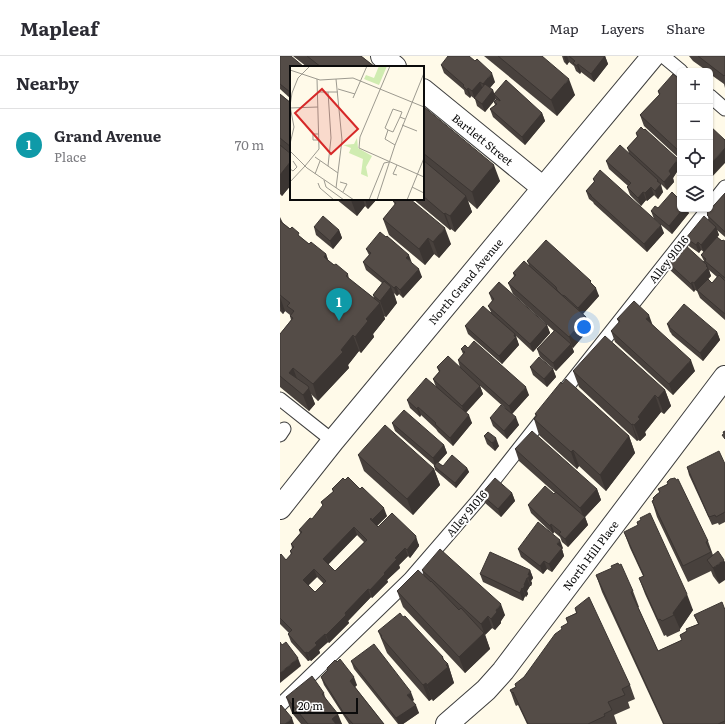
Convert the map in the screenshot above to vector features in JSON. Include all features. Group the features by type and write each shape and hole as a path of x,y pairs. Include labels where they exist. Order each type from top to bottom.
{"street":[{"path":"382,56 394,66"},
{"name":"North Grand Avenue","path":"282,501 542,187 653,56"},
{"name":"Bartlett Street","path":"424,91 542,187"},
{"name":"North Hill Place","path":"447,724 471,716 486,690 504,671 725,377"}],"lane":[{"path":"663,56 677,68"},
{"path":"713,99 725,109"},
{"path":"713,202 725,187"},
{"name":"Alley 91016","path":"280,705 353,636 410,579 480,498 706,212"},
{"path":"280,398 333,441"}],"building":[{"path":"280,56 291,56 303,66 290,66 290,92 280,84"},
{"path":"307,56 361,56 374,66 320,66"},
{"path":"448,56 469,56 475,61 477,59 492,73 483,84 480,82 472,91 468,88 467,90 463,86 464,85 441,65"},
{"path":"498,56 542,56 569,79 551,100"},
{"path":"569,56 605,56 591,74 578,64 577,66 573,63 575,61"},
{"path":"698,56 725,56 725,75 724,76"},
{"path":"673,74 677,77 677,149 640,115 660,94 658,91"},
{"path":"506,80 542,113 522,137 490,109 497,104 494,102 497,99 500,101 494,94"},
{"path":"485,84 493,90 482,104 474,98"},
{"path":"280,94 290,102 290,146 280,138"},
{"path":"424,107 494,165 472,192 424,154"},
{"path":"641,127 644,130 645,129 677,158 669,171 671,174 664,182 627,148 638,136 636,133"},
{"path":"713,129 725,140 725,148 713,161"},
{"path":"280,145 290,153 290,162 280,175"},
{"path":"620,145 658,180 657,181 661,184 655,191 651,187 645,193 643,192 638,198 627,187 631,183 606,161"},
{"path":"424,161 466,196 450,216 445,213 444,214 424,197"},
{"path":"600,170 661,225 644,244 586,191 595,181 593,179"},
{"path":"672,192 677,197 677,212 681,212 669,226 651,211 655,206 658,208"},
{"path":"725,193 725,232 707,215 708,212 713,212 713,206"},
{"path":"411,200 445,228 433,242 428,238 419,249 383,219 396,203 393,201"},
{"path":"323,216 339,230 330,241 314,227"},
{"path":"704,216 716,227 701,245 698,242 696,245 686,238"},
{"path":"280,221 290,229 292,227 299,233 298,235 309,244 311,242 326,254 324,257 334,265 336,264 348,274 346,276 380,303 366,319 368,321 355,337 353,335 341,350 343,352 313,384 293,368 289,373 309,388 303,395 280,376 280,334 293,318 290,316 294,311 287,306 290,303 280,295"},
{"path":"380,232 386,237 387,236 409,255 406,258 419,269 400,290 396,286 394,288 363,262 371,253 366,249"},
{"path":"717,237 722,241 725,241 725,278 705,261 706,259 701,255"},
{"path":"546,240 591,281 590,282 596,288 578,308 562,295 556,287 527,261"},
{"path":"683,243 707,265 706,266 708,268 694,283 692,282 691,284 667,262"},
{"path":"524,261 586,317 569,337 508,283 516,275 513,273"},
{"path":"719,275 725,281 725,314 697,290 708,279 712,283"},
{"path":"384,281 391,287 380,301 373,295"},
{"path":"499,282 547,325 530,344 488,306 494,299 489,293"},
{"path":"634,301 649,315 646,319 691,360 669,384 611,331 620,321 617,319"},
{"path":"684,304 717,332 700,353 667,324"},
{"path":"483,306 515,334 514,336 516,337 499,356 465,326"},
{"path":"555,330 571,344 553,363 537,349"},
{"path":"605,336 665,390 658,398 655,395 638,417 640,419 634,425 632,425 573,371"},
{"path":"474,341 526,387 509,406 458,360 465,352 461,349 465,345 468,348"},
{"path":"448,356 480,386 462,406 433,379 440,371 437,367"},
{"path":"539,357 553,369 544,379 530,367"},
{"path":"426,378 469,415 450,438 418,407 417,409 407,400"},
{"path":"566,379 629,436 600,475 573,450 571,452 534,419 537,415 535,414 561,382 562,384"},
{"path":"501,405 516,417 504,431 490,418"},
{"path":"404,410 444,445 433,458 392,423"},
{"path":"385,425 434,469 407,499 358,455"},
{"path":"532,431 597,489 580,508 515,449"},
{"path":"725,431 725,439 722,435"},
{"path":"488,432 496,438 492,443 484,436"},
{"path":"719,451 725,464 725,512 716,517 715,515 709,517 687,467"},
{"path":"452,455 467,468 455,483 434,466 437,462 443,466"},
{"path":"348,477 360,489 362,487 384,508 372,520 371,518 370,519 378,527 392,513 416,536 416,538 407,550 405,548 395,558 397,559 370,590 368,589 345,613 346,615 326,635 325,634 315,643 317,645 308,653 305,653 288,634 292,630 280,618 280,555 281,554 286,560 292,553 290,551 294,547 291,544 302,532 299,530 310,518 312,519 323,505 321,502 334,491 332,489 343,478 345,480","holes":["354,527 367,540 335,571 323,559","314,569 326,581 315,592 303,580"]},
{"path":"495,478 512,493 498,509 481,494"},
{"path":"675,478 676,480 678,479 708,541 706,542 711,552 683,566 652,501 654,500 653,498 660,492 658,489 668,484 667,482 670,479"},
{"path":"545,486 554,494 556,492 585,517 565,539 559,534 561,532 551,524 550,526 528,505"},
{"path":"650,513 687,594 673,613 674,615 662,621 660,619 658,620 639,578 644,576 624,532 638,525 637,522 641,520 640,518"},
{"path":"538,522 560,540 557,544 562,548 549,564 544,561 540,566 518,549"},
{"path":"440,549 501,604 491,619 488,616 481,624 422,570"},
{"path":"718,551 724,560 713,568 707,560"},
{"path":"490,552 530,570 528,575 530,575 520,593 480,574"},
{"path":"618,563 619,565 621,564 633,591 631,592 658,651 682,640 680,635 687,631 686,629 699,624 694,615 722,602 725,610 725,721 718,724 664,724 596,575 612,568 611,566"},
{"path":"418,570 431,581 459,610 461,608 484,633 459,657 397,591"},
{"path":"589,597 630,685 622,689 625,695 608,702 612,710 604,714 605,716 588,724 528,724 513,692 512,693 510,690 516,687 515,684 524,677 555,634 562,629 561,627 568,623 566,618 577,613 575,608"},
{"path":"400,613 403,617 405,616 448,664 446,665 448,667 427,685 426,683 423,685 381,637 382,636 378,631"},
{"path":"280,642 282,645 286,642 298,658 280,673"},
{"path":"374,644 411,692 407,695 416,705 396,718 351,661"},
{"path":"340,659 354,677 350,681 384,724 353,724 345,715 321,677 335,660 337,662"},
{"path":"312,676 324,693 322,694 338,714 332,719 336,724 308,724 286,697"},
{"path":"281,705 292,718 285,724 280,724"}],"place":[{"name":"Grand Avenue","path":"339,321"}]}
